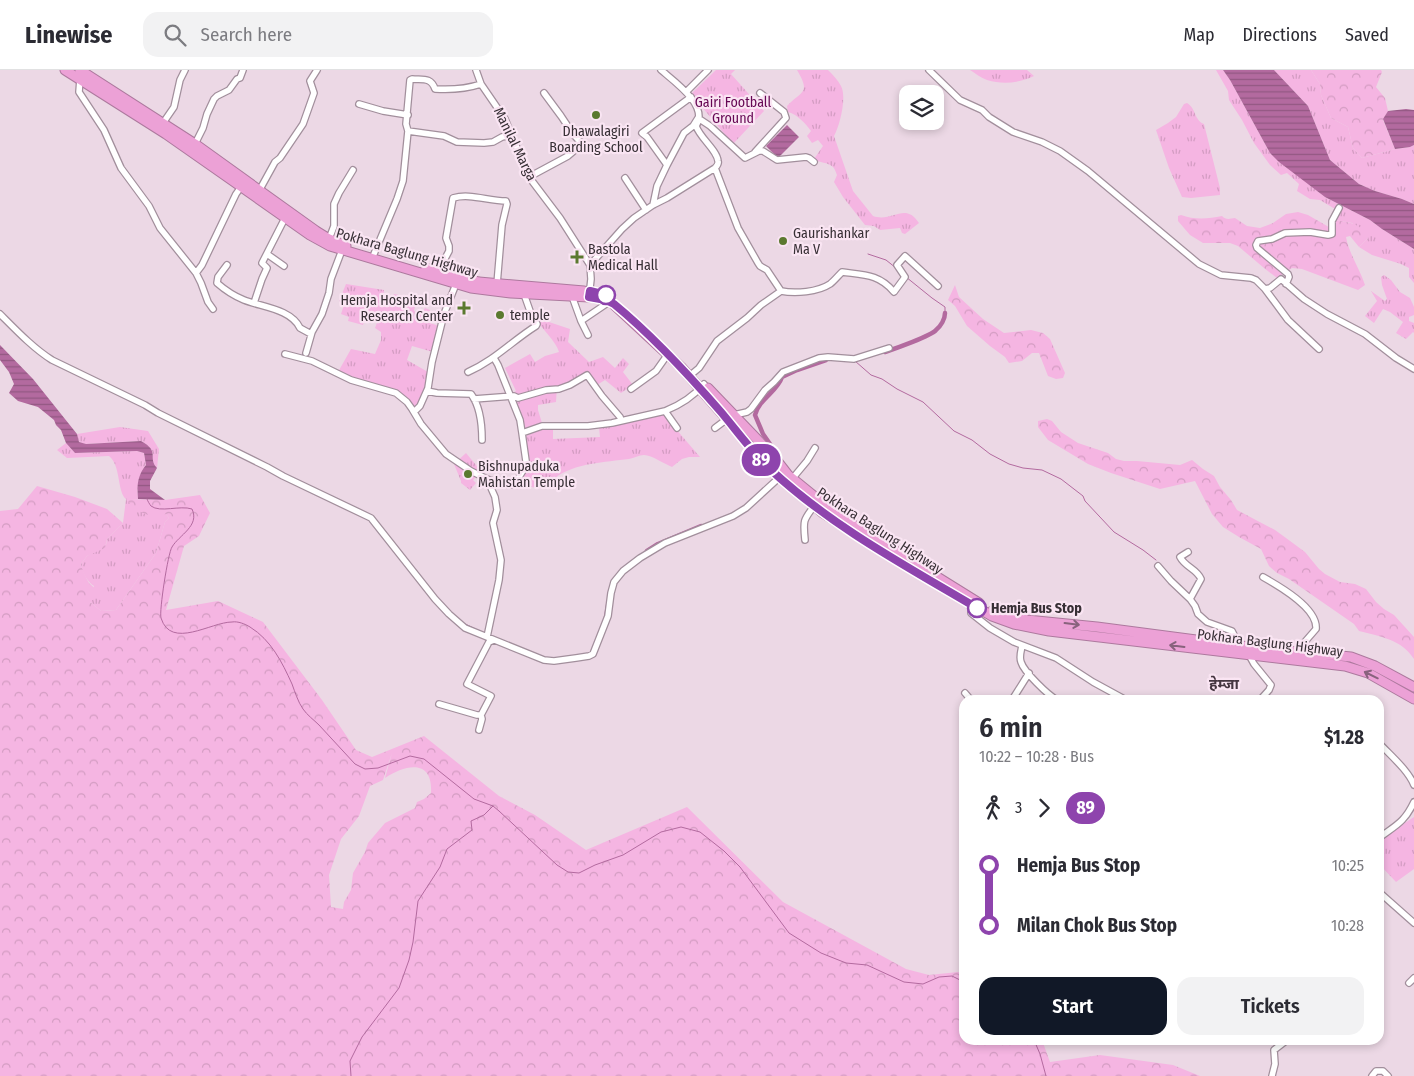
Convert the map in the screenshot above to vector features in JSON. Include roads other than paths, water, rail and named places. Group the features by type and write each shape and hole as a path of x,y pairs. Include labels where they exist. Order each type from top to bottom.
{"highway":[{"name":"Pokhara Baglung Highway","path":"65,70 80,74 163,123 330,239 345,246 440,272 467,283 524,294 575,293"},
{"name":"Pokhara Baglung Highway","path":"80,74 318,240 342,250 456,284 497,284 607,296 621,304 693,373 702,386"},
{"path":"166,134 176,132"},
{"name":"Pokhara Baglung Highway","path":"590,294 616,306 668,354 702,386 730,417 758,458 786,476 831,519 877,548 1005,622 1037,629 1350,667 1368,674 1414,699"},
{"name":"Pokhara Baglung Highway","path":"973,602 997,612 1020,618 1240,646 1355,658 1380,668 1414,687"}],"street":[{"path":"163,123 174,107 180,80 185,70"},
{"path":"195,144 214,99 229,90 237,79 240,78 243,70"},
{"path":"259,191 275,162 280,158 301,128 314,93 310,81 318,70"},
{"name":"Manilal Marga","path":"476,70 481,84 500,110 529,177 560,218 590,265"},
{"path":"590,294 592,279 590,265 622,229 653,205 715,168 718,161 696,126 698,123 698,111 688,95 661,70"},
{"path":"667,165 642,133 688,95 708,70"},
{"path":"929,70 960,100 982,110 989,117 1013,132 1042,142 1060,151 1088,171 1199,264 1221,275 1256,280 1288,320 1319,348"},
{"path":"80,74 79,92 104,130 121,168 149,206 160,228 196,273 208,302 213,309"},
{"path":"374,254 398,199 403,181 408,131 406,124 409,82 412,79 430,80 433,82 435,89 466,88 481,84"},
{"path":"529,177 568,156 582,144 572,134 544,93"},
{"path":"754,153 786,118 784,112 760,93"},
{"path":"359,104 383,111 408,115"},
{"path":"698,118 710,126 745,158 758,151 763,151 778,160 806,157 814,162"},
{"path":"653,205 657,186 667,165 684,133 693,126 698,118"},
{"path":"408,131 444,136 457,142 493,142 502,137 512,135"},
{"path":"715,168 738,228 760,266 770,274 781,291"},
{"path":"330,239 334,226 334,204 353,170"},
{"path":"625,178 646,210"},
{"path":"196,273 202,265 241,187"},
{"path":"440,272 450,246 446,238 453,198 463,196 506,201 497,284"},
{"path":"1286,284 1290,277 1257,248 1258,242 1272,239 1285,233 1310,232 1332,234 1332,221 1339,208"},
{"path":"254,303 267,268 262,263 285,218"},
{"path":"306,353 311,334 322,314 329,293 331,279 342,250"},
{"path":"267,254 284,266"},
{"path":"693,373 699,368 717,342 761,305 781,291 814,290 829,284 842,272 873,276 880,279 894,292 905,276 897,265 905,256 938,286"},
{"path":"227,265 218,277 217,283 232,295 286,315 300,328 311,334"},
{"path":"1265,289 1270,288 1281,280 1304,299 1327,314 1365,334 1396,358 1414,369"},
{"path":"414,412 420,406 427,391 444,314 456,284"},
{"path":"575,293 573,299 588,335"},
{"path":"468,372 494,358 536,326 537,324 524,294"},
{"path":"581,321 609,302"},
{"path":"0,314 21,335 52,360 268,467 282,476 371,518 443,608 462,625 544,660 554,661 593,654 606,624 614,582 623,571 665,543 733,516 746,508 807,461 815,448"},
{"path":"714,428 730,417 751,409 765,390 783,372 819,358 854,359 889,348"},
{"path":"286,354 312,361 351,380 396,393 407,402 421,424 446,454 487,479 514,486 524,469 526,461 520,420 494,358"},
{"path":"631,389 656,371 668,354"},
{"path":"474,399 510,396 518,398 546,390 559,389 587,375 620,417 621,421"},
{"path":"522,434 542,426 588,426 665,411 684,402 702,386"},
{"path":"427,391 471,394 481,424 482,440"},
{"path":"665,411 677,428"},
{"path":"487,479 495,497 498,510 493,523 501,560 499,580 487,637"},
{"path":"805,540 803,524 816,503"},
{"path":"1188,552 1180,557 1199,574 1201,579 1190,600"},
{"path":"1158,566 1190,600 1198,614 1207,622 1232,631 1240,646"},
{"path":"1263,577 1298,599 1313,617 1316,630 1296,652"},
{"path":"973,602 971,613 990,628 1022,646 1056,658 1117,695"},
{"path":"479,730 482,719 481,715 491,696 467,684 489,642 494,640"},
{"path":"1022,646 1020,653 1021,662 1049,695"},
{"path":"1249,655 1271,685 1264,695"},
{"path":"1015,695 1029,673"},
{"path":"439,704 481,715"},
{"path":"1384,748 1405,771 1414,785"},
{"path":"1384,834 1400,823 1409,813 1414,802"},
{"path":"1384,896 1414,923"},
{"path":"1408,983 1414,978"},
{"path":"1272,1076 1275,1064 1274,1050 1280,1045"},
{"path":"1372,1076 1376,1071 1383,1071 1388,1076"}],"waterway":[{"path":"868,254 886,260 896,268"},
{"path":"906,277 945,307 945,313"},
{"path":"885,352 933,333 941,324 945,313"},
{"path":"770,444 763,434 755,415 760,404 776,387 782,377 826,360"},
{"path":"855,361 871,375 882,379 923,402 954,431 972,440 990,454 1009,464 1042,470 1061,479 1083,496 1085,501 1114,532 1156,560"},
{"path":"147,499 151,506 155,508 187,508 192,509 194,515 188,530 170,551 161,613 161,618 166,627 173,632 182,633 223,623 239,622 257,632 270,645 280,660 305,711 355,764 365,769 378,768 410,756 424,759 474,799 493,806 557,865 568,872 579,873 623,855 661,832 681,827 700,832 724,851 740,867 789,933 821,953 846,963 867,965 904,982 923,984 939,977 952,976 959,980"},
{"path":"647,551 658,544 701,526"},
{"path":"604,619 607,601"},
{"path":"463,623 482,632"},
{"path":"351,1076 350,1061 362,1037 399,988 413,942 418,901 440,867 447,849 472,830 471,821 484,815 493,806"},
{"path":"1036,1045 1046,1076"}],"place":[{"name":"Dhawalagiri Boarding School","path":"596,115"},
{"name":"Gaurishankar Ma V","path":"783,241"},
{"name":"Bastola Medical Hall","path":"577,257"},
{"name":"Hemja Hospital and Research Center","path":"464,308"},
{"name":"temple","path":"500,315"},
{"name":"Bishnupaduka Mahistan Temple","path":"468,474"},
{"name":"Hemja Bus Stop","path":"977,608"}],"district":[{"name":"हेम्जा","path":"1224,684"}],"park label":[{"name":"Gairi Football Ground","path":"733,110"}]}
